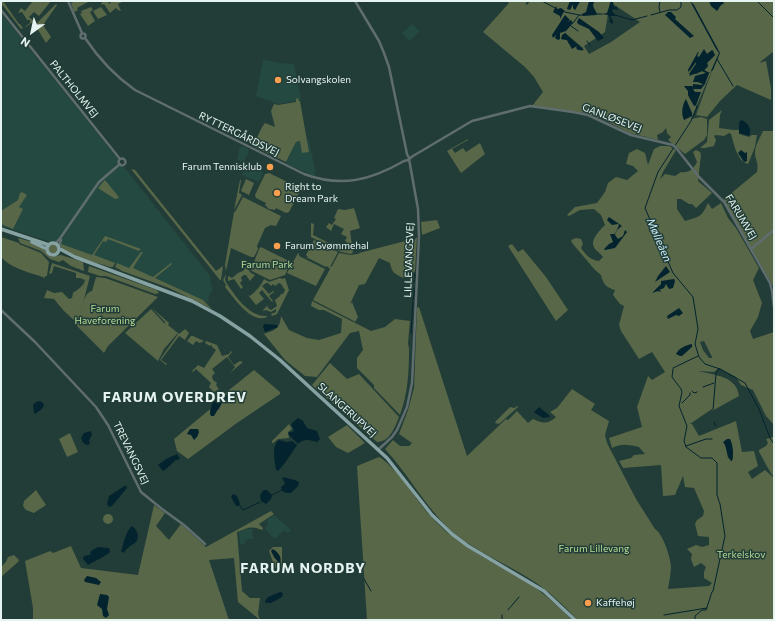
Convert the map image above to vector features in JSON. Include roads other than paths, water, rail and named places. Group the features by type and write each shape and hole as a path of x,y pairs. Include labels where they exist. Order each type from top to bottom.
{"main road":[{"path":"1,230 48,247"},
{"path":"52,243 58,246 57,254 51,255 48,252 48,247 52,243"},
{"name":"SLANGERUPVEJ","path":"58,246 75,257"},
{"name":"SLANGERUPVEJ","path":"57,254 60,253 75,257 192,301 225,319 268,350 378,449 393,464 432,515 452,534 468,546 544,592 575,620"}],"street":[{"name":"RYTTERGÅRDSVEJ","path":"68,1 82,33 86,34 85,38 106,66 122,80 136,90 304,174 324,180 352,181 376,175 409,159"},
{"name":"LILLEVANGSVEJ","path":"355,1 384,53 389,69 409,159 418,209 419,236 412,383 407,407 397,430 392,437 378,449"},
{"name":"PALTHOLMVEJ","path":"1,10 120,159"},
{"name":"GANLØSEVEJ","path":"409,159 472,121 530,106 574,112 588,116 630,134 674,146"},
{"name":"FARUMVEJ","path":"674,146 698,177 724,202 770,283 774,307"},
{"path":"58,246 61,237 99,182 120,164 124,165 124,159 120,159 120,164"},
{"path":"751,249 774,230"},
{"name":"TREVANGSVEJ","path":"1,310 40,347 98,409 108,425 142,492 162,510 184,525 205,544"}],"water":[{"path":"570,1 580,1 575,10 573,8 573,4 570,10 567,9"},
{"path":"589,1 594,1 593,6 597,14 583,16 582,14 586,12"},
{"path":"611,1 613,2 614,7 616,6 618,10 613,9 612,11 616,16 610,16 613,24 609,22 610,19 608,15 602,14 607,13"},
{"path":"690,1 694,5 720,53 711,72 719,53"},
{"path":"709,1 722,1 724,3 717,11 711,6"},
{"path":"556,6 557,9 561,8 565,11 560,19 560,16 553,12"},
{"path":"668,12 671,12 676,17 675,19 694,36 690,38 665,15"},
{"path":"565,15 570,20 567,23 571,20 573,23 566,31 560,33 560,39 558,40 555,38 556,35 553,38 552,35"},
{"path":"579,18 599,32 604,38 598,41 589,29 578,24 577,22"},
{"path":"565,33 584,50 578,50 576,48 577,46 572,49 567,40 561,39 562,35"},
{"path":"704,49 707,54 712,50 715,55 707,63 708,66 704,70 709,73 705,84 701,89 693,89 695,92 701,92 696,105 694,106 688,95 688,91 684,86 693,87 693,84 703,84 693,82 695,76 706,73 702,71 689,76 696,62 688,72 688,70 698,52 697,56 699,57"},
{"path":"686,99 692,116 684,120 682,110"},
{"path":"741,120 750,128 749,136 739,133 739,123"},
{"path":"741,150 745,153 747,152 747,161 744,162 738,153"},
{"path":"609,217 622,226 617,230 615,235 618,239 623,236 625,230 627,232 615,248 605,250 604,249 609,244 613,242 610,234 615,234 619,225 612,225 607,220"},
{"path":"666,266 670,272 655,282 658,276"},
{"path":"674,279 675,281 673,288 669,289 666,284 664,288 659,290 661,291 660,292 658,291 652,293 661,284 661,281"},
{"path":"679,308 683,313 679,316 676,315 668,319 667,316"},
{"path":"264,324 277,325 278,327 265,332 263,327"},
{"path":"692,344 692,347 682,356 676,354 683,347"},
{"path":"224,394 227,395 228,399 223,401 214,416 211,416 211,397"},
{"path":"40,401 44,404 43,408 35,414 33,405"},
{"path":"539,407 550,417 543,418 535,413 534,412"},
{"path":"298,418 303,421 307,428 317,431 320,439 317,442 305,440 298,444 289,435 288,433 294,431 291,424"},
{"path":"190,429 198,429 199,432 194,440 191,435 187,434"},
{"path":"91,431 92,435 89,440 90,444 87,445 83,443 81,438 84,433"},
{"path":"730,439 732,444 732,461 728,457 726,447 723,442"},
{"path":"279,440 287,442 292,441 297,445 278,471 276,470 274,450"},
{"path":"177,454 180,459 176,460 163,471 158,465"},
{"path":"282,477 299,482 298,486 291,493 282,491 281,487 285,484"},
{"path":"126,485 127,488 112,506 109,507 107,504 109,496"},
{"path":"264,490 267,490 272,495 271,499 266,504 261,501 260,495"},
{"path":"233,494 237,496 240,504 239,506 236,506 231,497"},
{"path":"132,526 137,533 138,538 135,543 124,553 121,551 126,534"},
{"path":"98,547 109,548 110,552 88,565 83,559 84,556 90,555 91,551"},
{"path":"273,549 280,555 280,564 271,551"},
{"path":"87,576 96,578 101,582 99,585 85,582 84,580"},
{"path":"280,592 283,593 282,597 271,603 266,603 265,601 268,597"},
{"path":"100,594 107,595 109,597 107,609 109,615 106,618 103,616 102,609 97,605"}],"waterway":[{"path":"542,1 555,8"},
{"path":"660,1 660,12"},
{"path":"651,15 669,10 677,10 681,7 681,1"},
{"path":"757,1 774,18"},
{"path":"565,12 579,15"},
{"path":"596,14 602,14"},
{"path":"573,23 579,15 583,15"},
{"path":"615,15 632,20 647,16"},
{"path":"571,26 578,31"},
{"path":"587,41 590,45"},
{"path":"717,59 733,86"},
{"name":"Mølleåen","path":"695,104 697,107 691,121 658,172 645,208 673,273 693,297 698,329 695,344 699,357 705,364 720,369 745,383 759,409 770,438 774,444"},
{"path":"414,288 414,294"},
{"path":"413,300 414,295"},
{"path":"411,333 413,302"},
{"path":"673,368 698,356"},
{"path":"673,369 672,377 682,392 679,406 687,426 684,441 686,447 701,458 712,458 717,463 717,495 720,504 725,536 713,591 706,610 702,610 695,616 695,620"},
{"name":"Mølleåen","path":"716,373 719,369"},
{"path":"713,410 716,374"},
{"path":"703,387 714,383"},
{"path":"692,391 694,393 697,392"},
{"path":"682,403 690,395 690,393"},
{"path":"714,422 716,426"},
{"path":"686,446 706,439 712,439"},
{"path":"272,495 282,490"},
{"path":"240,506 243,510 260,502"},
{"path":"364,579 371,591"},
{"path":"508,610 519,597"},
{"path":"664,615 707,608"},
{"path":"502,615 502,620"}],"place":[{"name":"Solvangskolen","path":"278,80"},
{"name":"Farum Tennisklub","path":"270,167"},
{"name":"Right to Dream Park","path":"277,193"},
{"name":"Farum Svømmehal","path":"277,246"},
{"name":"Kaffehøj","path":"588,603"}],"district":[{"name":"FARUM OVERDREV","path":"175,397"},
{"name":"FARUM NORDBY","path":"303,568"}],"park label":[{"name":"Farum Park","path":"267,265"},
{"name":"Farum Haveforening","path":"105,314"},
{"name":"Farum Lillevang","path":"594,549"},
{"name":"Terkelskov","path":"741,555"}]}
